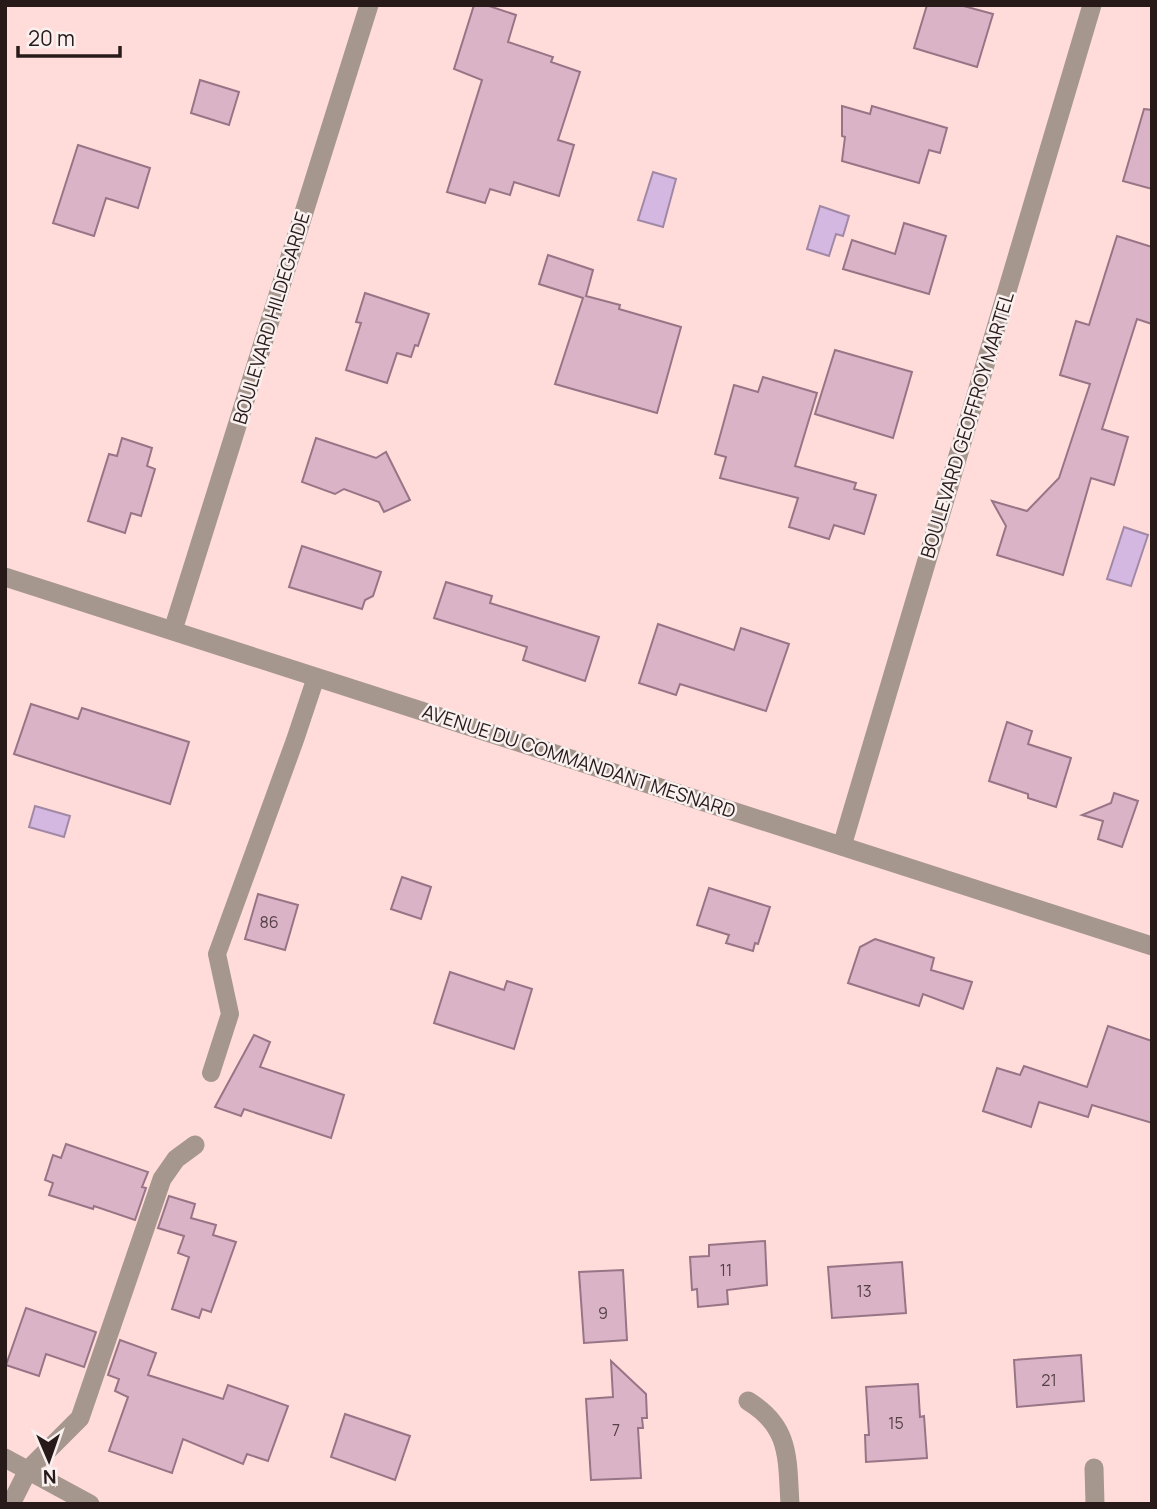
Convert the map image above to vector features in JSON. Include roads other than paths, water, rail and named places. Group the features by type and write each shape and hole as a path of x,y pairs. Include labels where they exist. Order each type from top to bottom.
{"street":[{"name":"BOULEVARD HILDEGARDE","path":"173,631 369,5"},
{"name":"BOULEVARD GEOFFROY MARTEL","path":"842,845 1093,5"},
{"name":"AVENUE DU COMMANDANT MESNARD","path":"5,577 1152,946"},
{"path":"11,1504 29,1470 80,1418 162,1180 176,1159 195,1145"},
{"path":"748,1401 762,1409 782,1434 786,1450 790,1504"},
{"path":"5,1458 90,1504"},
{"path":"1094,1468 1096,1504"}],"lane":[{"path":"211,1073 230,1014 217,954 316,677"}]}
